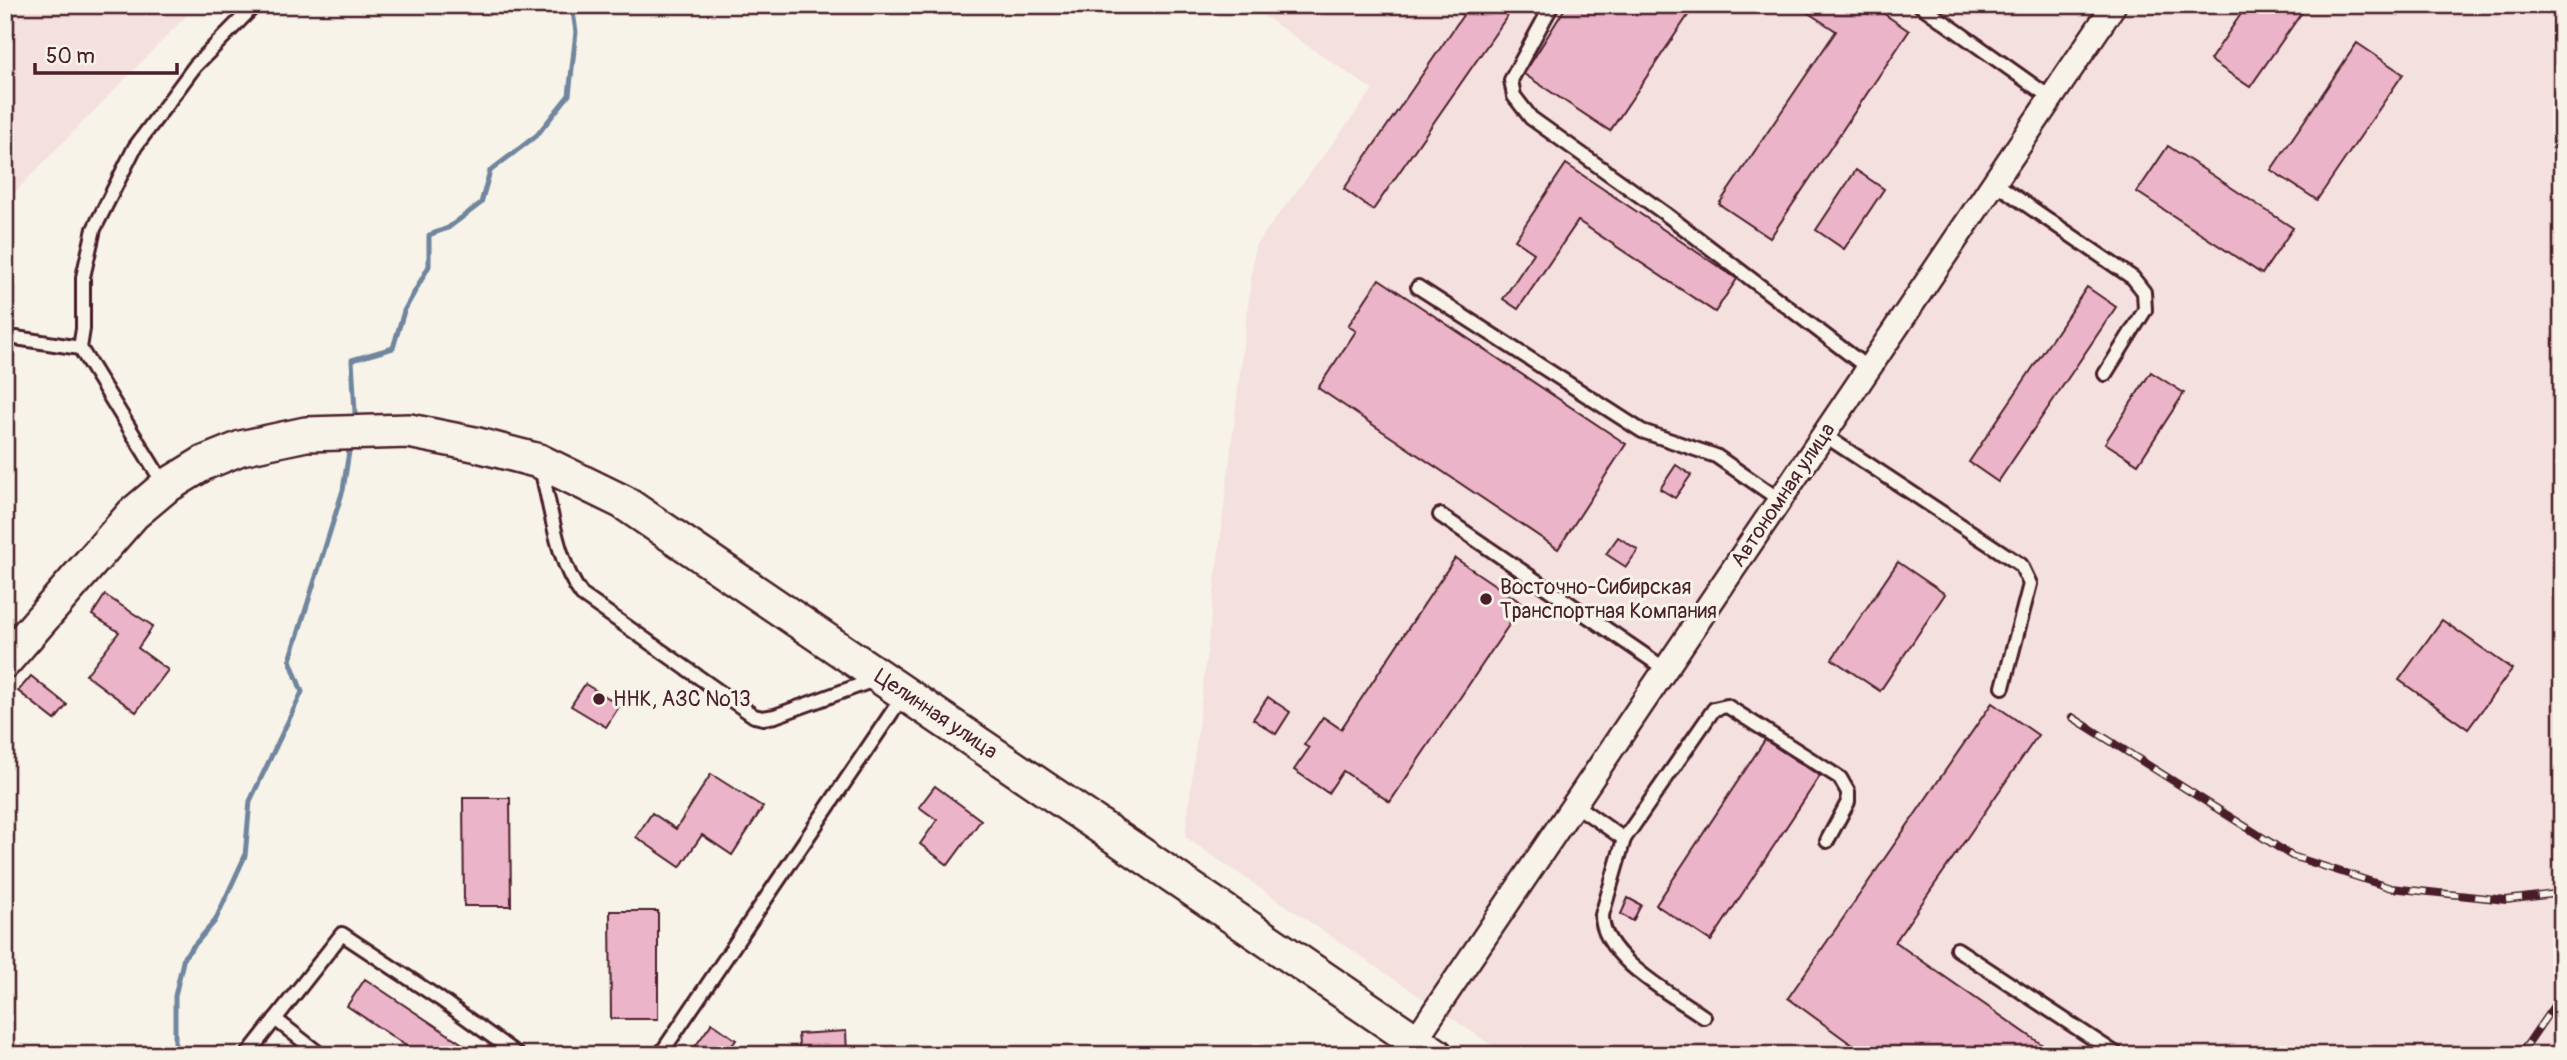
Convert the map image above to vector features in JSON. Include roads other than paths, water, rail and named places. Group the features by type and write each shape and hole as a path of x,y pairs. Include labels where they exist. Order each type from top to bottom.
{"street":[{"name":"Автономная улица","path":"1419,1050 1574,804 2115,5"},
{"name":"Целинная улица","path":"5,661 134,514 165,486 204,463 241,448 306,434 410,431 539,461 623,502 894,685 1419,1050"}],"lane":[{"path":"165,486 80,348 83,329 83,277 94,229 135,147 195,66 255,5"},
{"path":"1552,5 1511,80 1514,96 1531,118 1668,215 1869,369"},
{"path":"1920,5 2052,98"},
{"path":"1995,183 2133,278 2144,292 2146,310 2105,374"},
{"path":"1418,287 1642,431 1716,456 1780,500"},
{"path":"5,338 80,348"},
{"path":"1824,435 2021,565 2030,584 2003,687"},
{"path":"539,461 566,568 582,595 754,716 775,716 894,685"},
{"path":"1440,515 1665,669"},
{"path":"660,1055 894,685"},
{"path":"1704,1017 1632,966 1607,939 1602,927 1602,915 1624,839 1714,709 1727,706 1840,778 1848,792 1848,802 1827,841"},
{"path":"1574,804 1624,839"},
{"path":"247,1055 342,934 518,1055"},
{"path":"1957,949 2118,1055"},
{"path":"275,1019 321,1055"}],"waterway":[{"path":"353,422 355,412 352,360 393,348 404,311 429,266 429,235 448,228 481,203 490,171 537,135 569,95 576,32 572,5"},
{"path":"159,1055 175,1046 175,996 184,957 215,921 245,856 250,801 302,692 290,660 343,490 350,445"}],"railway":[{"path":"2072,717 2292,856 2391,888 2506,900 2562,893"},
{"path":"2520,1055 2562,994"}],"place":[{"name":"Восточно-Сибирская Транспортная Компания","path":"1486,599"},
{"name":"ННК, АЗС №13","path":"599,699"}]}
